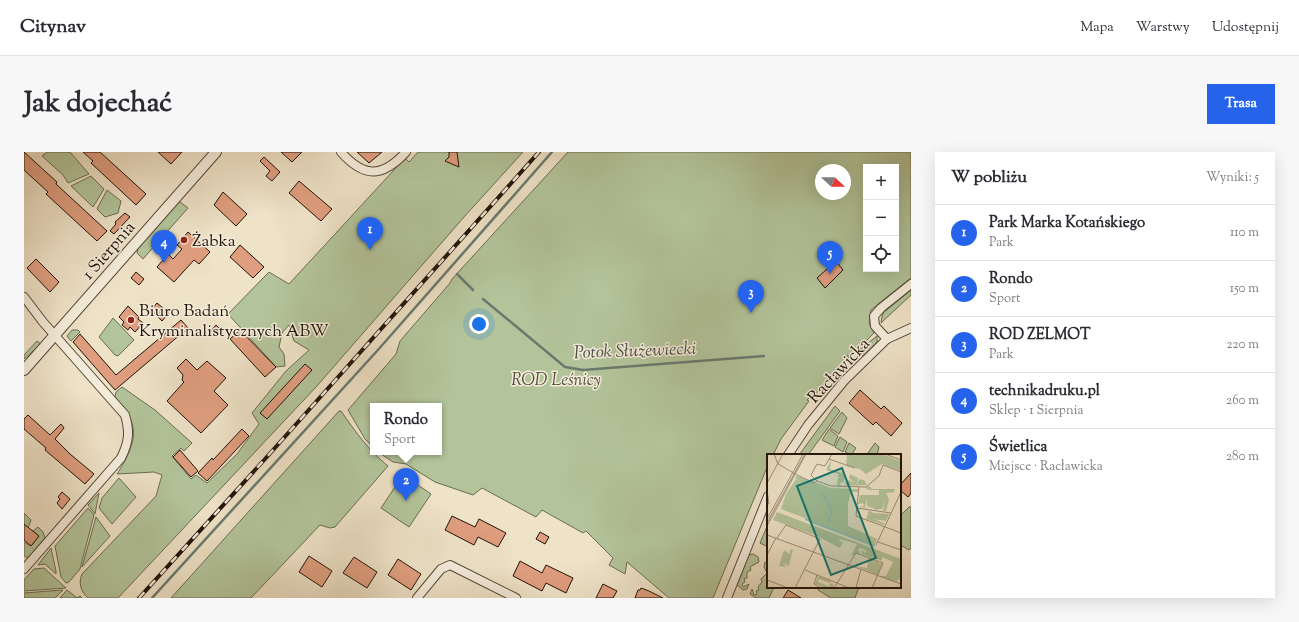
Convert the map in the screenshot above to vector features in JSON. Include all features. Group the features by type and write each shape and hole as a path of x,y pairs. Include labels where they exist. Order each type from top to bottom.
{"street":[{"name":"1 Sierpnia","path":"24,370 216,152"},
{"path":"341,152 356,167 371,171 383,170 395,164 406,152"},
{"name":"Racławicka","path":"789,454 824,404 844,381 887,339 875,326 874,316 881,308 911,283"},
{"path":"24,297 125,415 129,429 128,443 121,458 24,569"},
{"path":"887,339 911,328"},
{"path":"727,598 767,498"},
{"path":"417,598 441,570 448,566 453,566 516,598"}],"green space":[{"path":"47,152 70,152 89,174 68,183 63,175 42,156"},
{"path":"418,152 523,152 464,217 317,386 118,598 88,598 81,587 80,581 82,574 156,496 162,475 154,472 117,474 130,449 133,428 130,418 115,397 116,392 122,387 155,410 192,443 184,451 181,448 172,456 191,479 196,475 207,483 237,454 259,424 252,413 286,371 309,350 294,341 289,325 282,333 279,347 284,354 285,366 276,367 228,314 269,272 289,284 405,158 409,162"},
{"name":"ROD Leśnicy","path":"568,152 911,152 911,278 871,310 869,323 874,333 850,357 847,355 849,358 811,399 809,398 807,400 809,401 781,439 774,454 767,454 767,467 713,598 669,598 627,562 625,574 609,565 613,558 586,531 583,533 542,510 536,517 482,488 473,495 435,482 406,464 393,462 382,455 442,455 442,403 370,403 370,444 365,439 348,410 396,354 400,341 452,279"},
{"path":"91,176 104,189 93,207 71,186"},
{"path":"107,190 121,201 118,213 105,217 97,209"},
{"path":"179,201 188,208 143,259 137,253 138,248"},
{"path":"911,290 911,295 881,323 884,312"},
{"path":"113,318 134,340 118,356 115,355 99,337"},
{"path":"72,330 78,330 80,332 71,341 67,336"},
{"path":"877,336 877,342 863,356 858,351"},
{"path":"37,341 41,344 24,359 24,355"},
{"path":"835,406 840,411 809,454 800,454"},
{"path":"339,411 341,411 370,449 370,455 376,455 388,466 335,527 330,528 320,525 251,598 171,598"},
{"path":"842,412 847,418 839,434 830,428"},
{"path":"829,429 838,436 834,446 822,440"},
{"path":"840,437 847,442 843,452 835,447"},
{"path":"849,443 856,448 852,454 845,452"},
{"path":"875,443 879,447 877,454 868,453"},
{"path":"403,475 431,494 409,527 381,508"},
{"path":"119,478 136,497 112,524 99,508 102,498"},
{"path":"99,493 95,514 88,505"},
{"path":"909,507 911,507 911,548 909,550 901,546 901,515"},
{"path":"88,508 94,515 80,569 69,582 66,583 61,577 55,546"},
{"path":"24,513 31,520 28,528 24,524"},
{"path":"96,517 110,536 82,567"},
{"path":"767,526 767,546 760,543"},
{"path":"38,527 43,532 45,538 28,558 24,556 24,542 31,546 39,536 33,531"},
{"path":"51,548 56,574 45,564 38,565"},
{"path":"753,554 758,557 759,562 750,567 751,570 747,572 747,578 744,579 745,582 742,584 743,587 749,584 747,589 743,590 737,585 749,555"},
{"path":"765,562 767,563 767,573 764,567"},
{"path":"44,568 66,588 24,591 24,580 34,569"},
{"path":"767,573 767,588 774,588 769,598 756,598 750,594 752,589 754,595 757,594 756,591 759,590 758,587 762,582 761,579"},
{"path":"819,588 859,588 855,598 831,598 818,590"},
{"path":"63,590 55,598 24,598 24,593"},
{"path":"67,590 77,598 60,598"}],"building":[{"path":"24,152 107,231 97,241 46,194 48,192 24,170"},
{"path":"83,152 100,152 146,194 136,205 91,163 93,161"},
{"path":"158,152 182,152 171,164"},
{"path":"281,152 302,152 292,162"},
{"path":"357,152 382,152 369,163"},
{"path":"449,152 457,152 459,167 445,161 449,157"},
{"path":"264,157 280,172 272,181 266,176 270,171 260,161"},
{"path":"299,181 332,209 321,221 289,193"},
{"path":"223,192 247,214 236,226 214,205"},
{"path":"125,213 130,217 114,234 110,231 116,224 115,222"},
{"path":"188,232 210,252 199,264 194,260 174,282 157,267 168,254 173,259 182,249 177,245"},
{"path":"240,245 264,267 253,278 230,257"},
{"path":"36,259 59,282 50,292 27,268"},
{"path":"836,261 843,270 825,288 817,278"},
{"path":"136,272 144,279 139,285 131,278"},
{"path":"157,303 169,313 162,321 151,310"},
{"name":"Biuro Badań Kryminalistycznych ABW","path":"128,306 143,323 135,332 130,327 128,330 122,325 124,322 119,317"},
{"path":"181,320 188,328 115,390 73,342 80,334 116,375"},
{"path":"216,325 221,330 216,336 211,331"},
{"path":"240,330 276,367 265,377 230,339"},
{"path":"186,359 197,370 207,361 226,378 214,391 228,405 201,433 167,401 184,382 182,380 183,375 177,368"},
{"path":"305,364 312,370 267,419 260,413"},
{"path":"860,390 881,409 884,406 902,423 891,436 876,422 873,425 849,403"},
{"path":"28,415 50,435 61,424 64,428 55,439 94,474 85,484 45,450 46,448 24,429 24,419"},
{"path":"242,429 249,436 207,481 198,473 212,458 213,460"},
{"path":"180,450 198,471 191,477 173,457"},
{"path":"911,473 911,493 908,497 901,491 901,484"},
{"path":"62,492 70,499 62,509 57,503 60,499 58,497"},
{"path":"452,516 475,527 479,519 506,533 498,547 478,537 474,545 445,530"},
{"path":"24,524 39,536 31,546 24,540"},
{"path":"540,532 549,537 545,544 536,539"},
{"path":"309,556 332,571 322,587 299,572"},
{"path":"354,557 377,572 367,588 343,573"},
{"path":"398,559 421,574 411,590 388,575"},
{"path":"520,561 542,573 546,565 573,578 566,593 546,583 542,591 513,576"},
{"path":"603,584 617,591 613,598 596,598"},
{"path":"641,588 663,598 635,598 638,590"},
{"path":"788,590 801,598 783,598"}],"waterway":[{"path":"152,598 377,351 552,152"},
{"name":"Potok Służewiecki","path":"457,274 473,290"},
{"name":"Potok Służewiecki","path":"483,299 565,367 583,370 764,356"}],"railway":[{"path":"139,598 539,152"}],"place":[{"name":"Żabka","path":"184,240"},
{"name":"Park Marka Kotańskiego","path":"370,250"},
{"name":"technikadruku.pl","path":"164,263"},
{"name":"Świetlica","path":"830,274"},
{"name":"ROD ZELMOT","path":"751,313"},
{"name":"Biuro Badań Kryminalistycznych ABW","path":"131,320"},
{"name":"Rondo","path":"406,501"}]}
